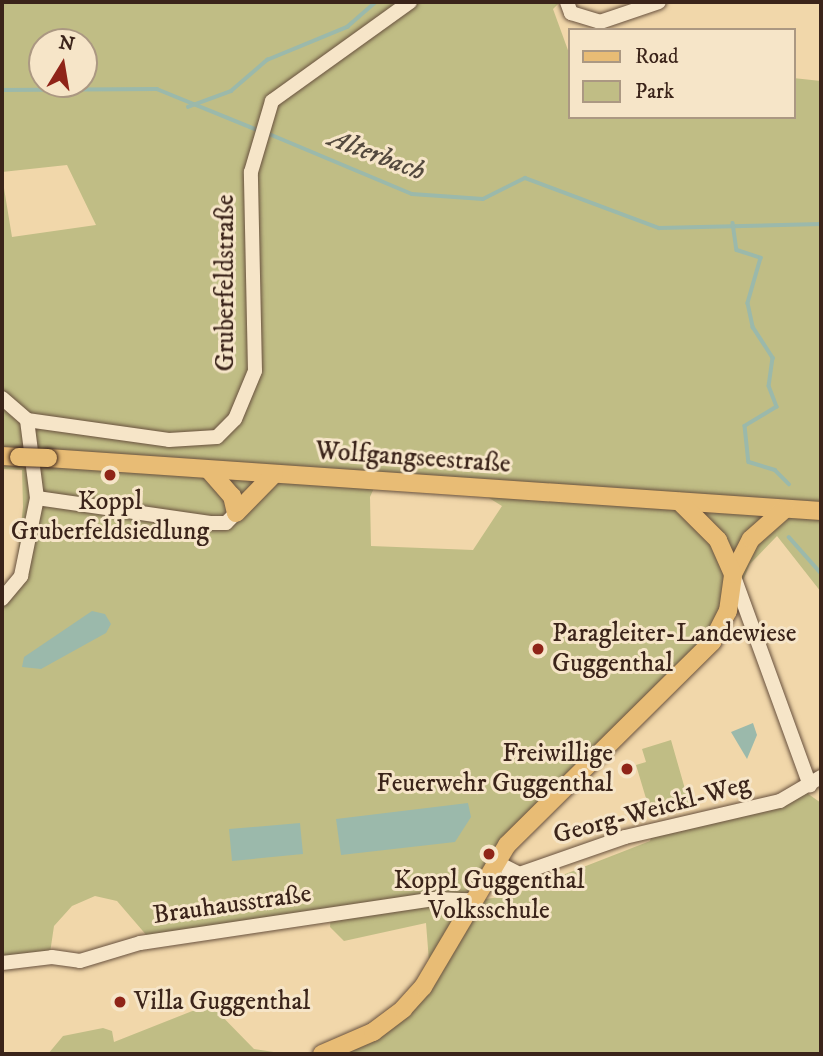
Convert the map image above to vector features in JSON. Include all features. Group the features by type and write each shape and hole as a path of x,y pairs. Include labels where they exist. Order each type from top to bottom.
{"main road":[{"name":"Wolfgangseestraße","path":"10,457 821,511"},
{"path":"209,470 232,496 236,513"},
{"path":"236,513 274,474"},
{"path":"680,502 718,540 733,573"},
{"path":"322,1054 373,1032 402,1009 423,987 494,861 712,642 728,611 733,573 751,539 785,509"}],"street":[{"name":"Gruberfeldstraße","path":"27,420 169,440 217,437 235,419 255,371 254,149 272,101 410,2"},
{"path":"567,2 571,13 600,22 659,2"},
{"path":"2,398 27,420 37,498 21,576 2,599"},
{"path":"37,498 210,523 226,523 236,513"},
{"path":"733,573 815,781"},
{"name":"Georg-Weickl-Weg","path":"494,861 519,874 625,837 759,807 815,781"},
{"name":"Brauhausstraße","path":"2,963 52,957 80,961 140,943 434,898 470,900"}],"green space":[{"path":"2,2 560,2 553,9 568,50 568,119 795,119 795,78 821,81 821,592 777,536 750,564 717,643 510,853 477,900 509,896 650,841 653,828 807,793 821,803 821,1054 334,1054 431,987 426,923 344,941 330,927 331,913 148,937 117,901 95,896 72,906 54,926 50,953 2,960 2,587 16,572 23,507 22,470 2,469 2,176 12,237 96,225 67,165 2,172","holes":["381,472 455,477 502,506 473,550 371,546 370,497"]},
{"path":"671,740 689,803 651,815 636,765 646,762 642,749"},
{"path":"210,1004 254,1049 287,1054 48,1054 63,1036 103,1028 112,1031 114,1042"}],"shaded area":[{"path":"92,611 105,614 111,624 106,633 41,669 22,667 24,657"},
{"path":"753,723 757,735 747,759 731,732"},
{"path":"468,803 471,817 455,842 341,855 336,819"},
{"path":"300,823 303,854 232,861 229,829"}],"waterway":[{"path":"188,107 231,91 267,60 347,27 376,2"},
{"name":"Alterbach","path":"2,90 157,89 260,131"},
{"name":"Alterbach","path":"267,133 412,194 483,199 525,178 659,228 821,224"},
{"path":"733,223 737,250 761,258 748,303 753,327 773,358 769,386 777,407 745,426 749,462 775,470 789,484"},
{"path":"789,537 821,573"}],"place":[{"name":"Koppl Gruberfeldsiedlung","path":"110,475"},
{"name":"Paragleiter-Landewiese Guggenthal","path":"538,649"},
{"name":"Freiwillige Feuerwehr Guggenthal","path":"627,769"},
{"name":"Koppl Guggenthal Volksschule","path":"489,854"},
{"name":"Villa Guggenthal","path":"120,1002"}]}
